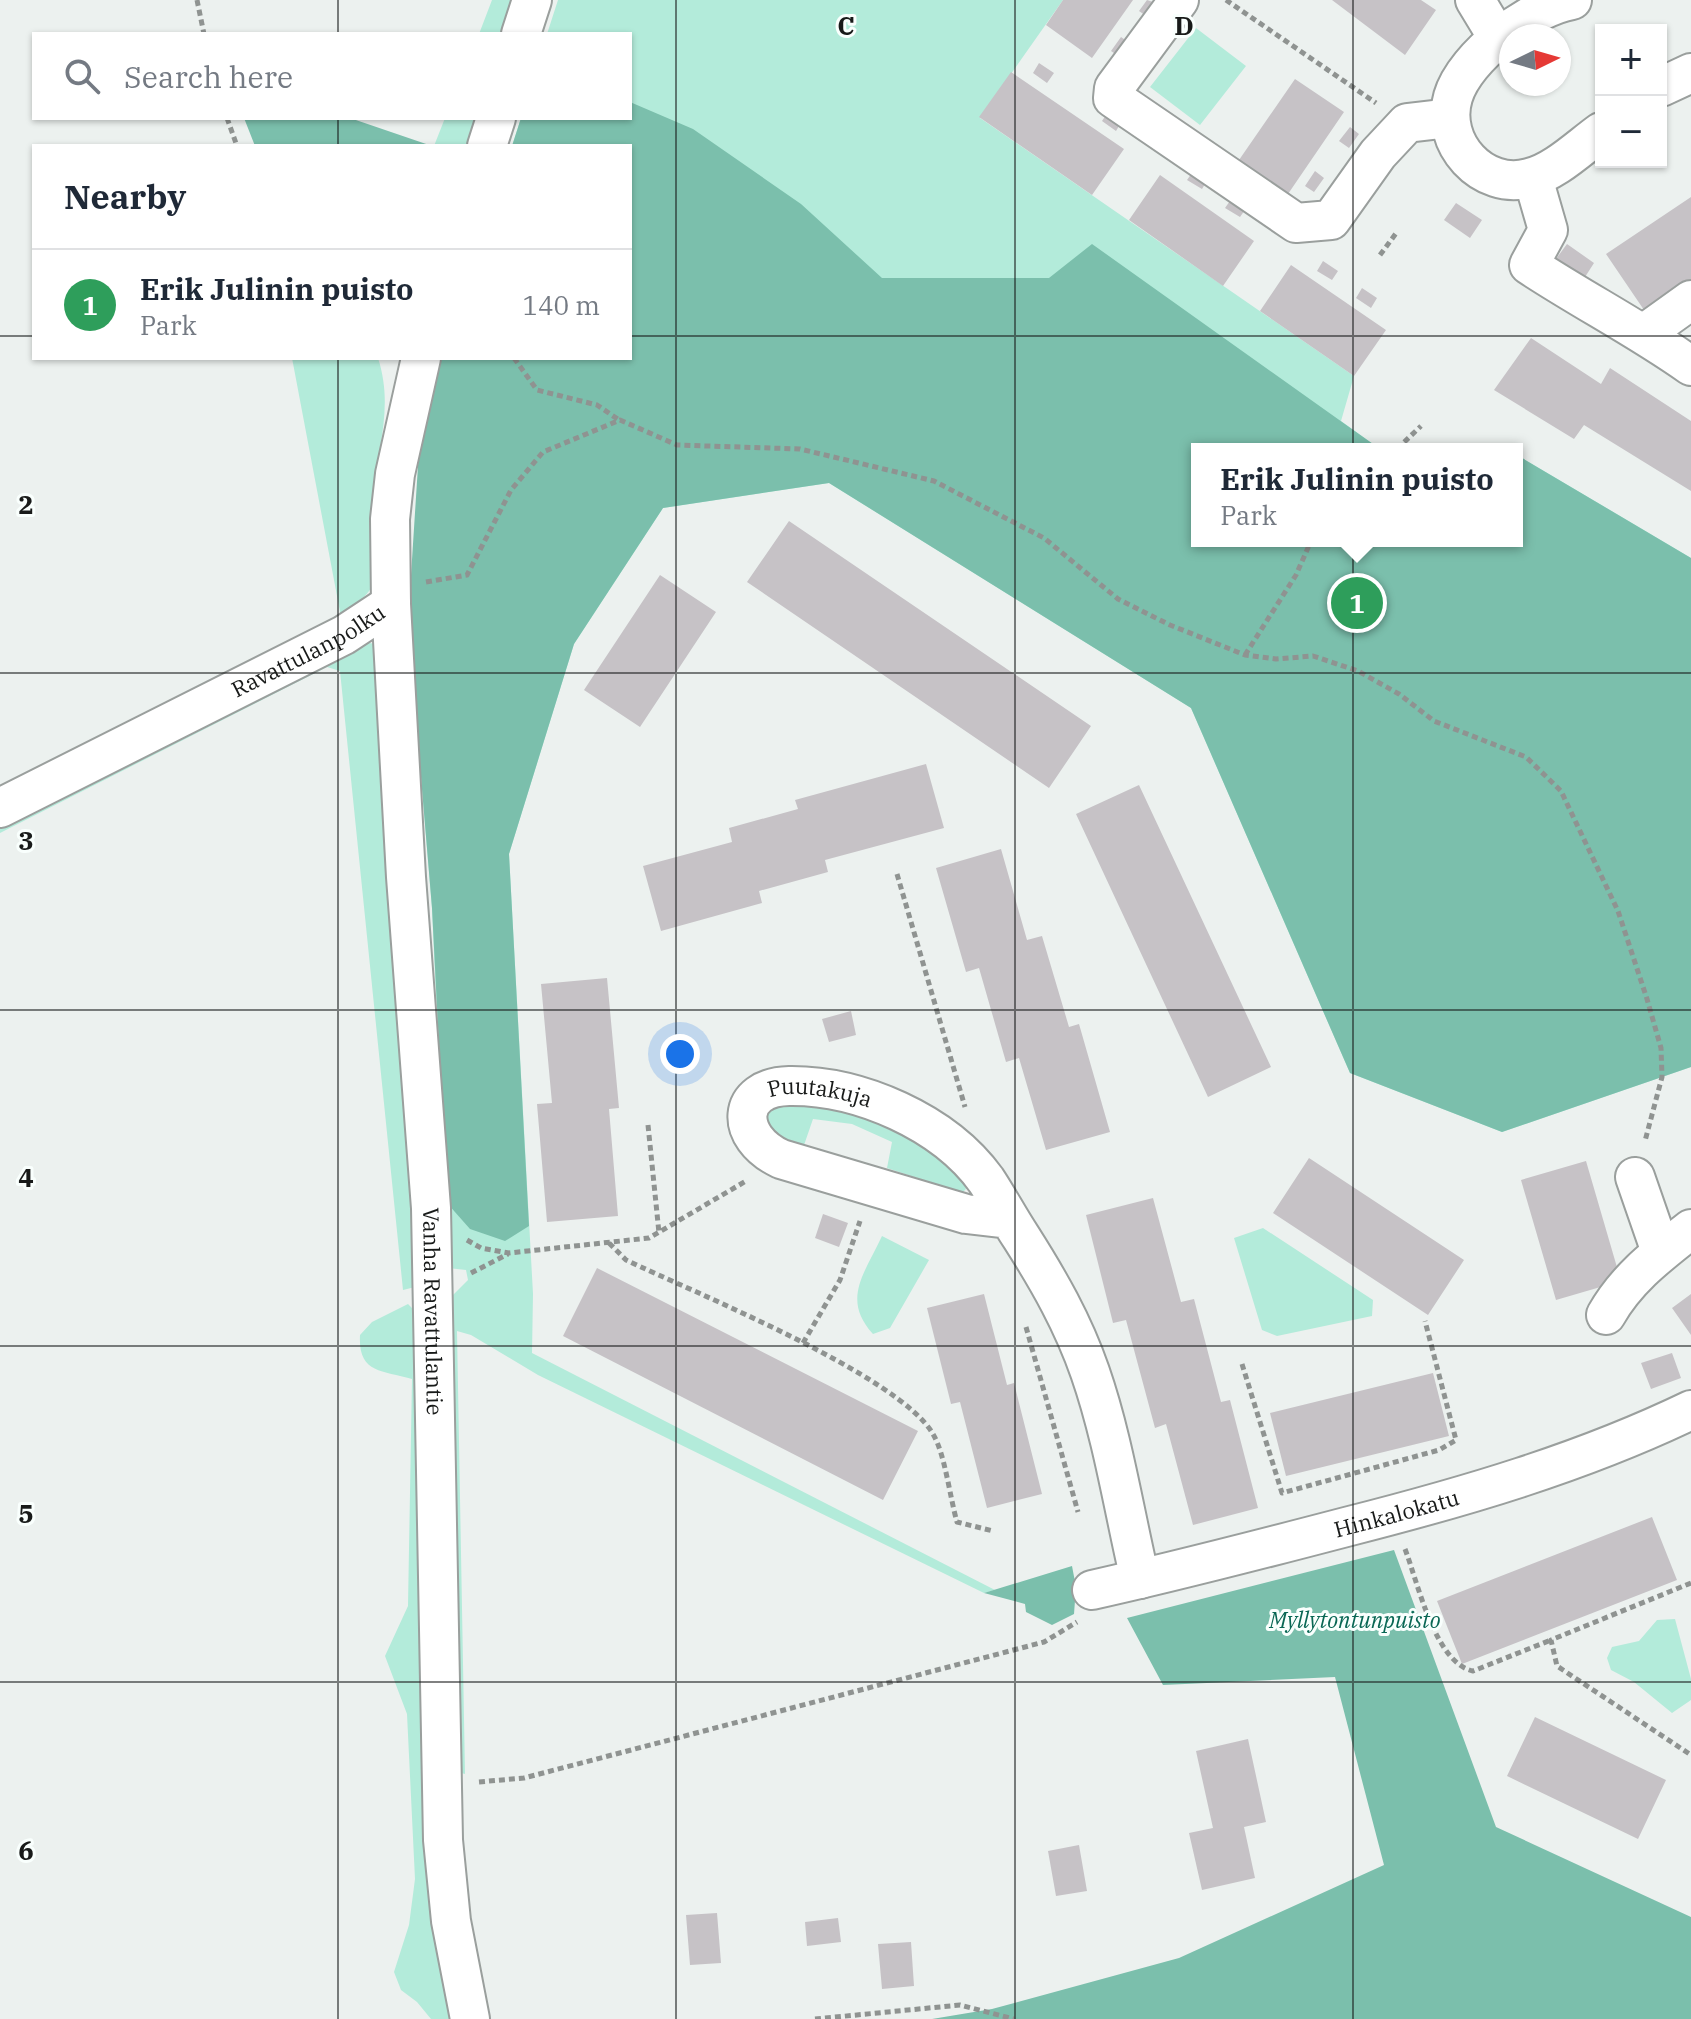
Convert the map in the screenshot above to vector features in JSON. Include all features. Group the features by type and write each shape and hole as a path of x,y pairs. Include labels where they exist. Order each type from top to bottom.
{"street":[{"path":"522,32 532,0"},
{"path":"1179,0 1114,88 1113,98 1296,223 1331,220 1378,154 1407,123 1450,118"},
{"path":"1475,0 1498,38"},
{"path":"1572,0 1526,19 1498,38 1461,80 1452,98 1450,118 1458,147 1478,169 1504,180 1533,178 1595,136"},
{"path":"1667,84 1691,73"},
{"path":"488,144 495,120"},
{"path":"1533,178 1548,230 1529,265 1592,306 1645,333 1691,366"},
{"path":"1645,333 1691,300"},
{"name":"Ravattulanpolku","path":"0,808 344,635 391,604 390,519 395,474 421,360"},
{"name":"Vanha Ravattulantie","path":"391,604 406,877 431,1208 442,1783 451,1921 470,2019"},
{"name":"Puutakuja","path":"1009,1219 966,1214 781,1159 758,1146 752,1138 747,1117 750,1107 758,1095 767,1090 808,1085 892,1108 967,1159 1009,1219 1053,1287 1078,1340 1091,1375 1140,1579"},
{"path":"1635,1177 1661,1252"},
{"path":"1606,1315 1618,1294 1661,1252 1691,1229"},
{"name":"Hinkalokatu","path":"1090,1602 1140,1579 1503,1483 1617,1444 1691,1410"}],"path":[{"path":"197,0 204,32"},
{"path":"1226,0 1407,123"},
{"path":"228,120 236,144"},
{"path":"1380,255 1397,232"},
{"path":"515,360 537,390 597,405 620,420 677,445 800,449 934,481 1044,538 1118,599 1170,625 1245,655 1276,659 1313,656 1358,671 1399,694 1434,721 1526,757 1561,791 1618,911 1661,1048 1662,1077 1635,1177"},
{"path":"467,575 511,490 543,452 620,420"},
{"path":"1403,443 1421,426"},
{"path":"1245,655 1296,575 1308,547"},
{"path":"897,874 975,1143 967,1159"},
{"path":"648,1125 659,1233"},
{"path":"431,1208 481,1248 509,1253 649,1238 781,1159"},
{"path":"803,1343 840,1280 872,1185"},
{"path":"609,1243 626,1260 803,1343 903,1402 933,1434 957,1522 993,1531"},
{"path":"1242,1364 1282,1493 1439,1450 1456,1440 1425,1321"},
{"path":"1026,1327 1078,1512"},
{"path":"1401,1537 1445,1653 1460,1668 1473,1671 1691,1583"},
{"path":"442,1783 539,1774 1044,1642 1090,1602"},
{"path":"1551,1640 1557,1666 1691,1755"},
{"path":"815,2019 960,2005 1014,2019"}],"green space":[{"path":"492,0 520,0 510,32 480,32"},
{"path":"558,0 1063,0 980,118 1354,376 1341,421 1372,443 1191,443 1191,547 1523,547 1523,459 1691,558 1691,1067 1502,1132 1350,1073 1191,708 829,483 663,508 574,644 509,854 533,1294 532,1353 995,1590 984,1593 538,1375 471,1335 457,1331 465,1774 454,1771 447,1301 468,1280 466,1270 448,1268 432,908 408,622 442,360 632,360 632,144 513,144 520,120 632,120 632,32 548,32"},
{"path":"1196,28 1246,66 1200,125 1150,87"},
{"path":"632,103 693,129 801,204 882,278 1049,278 1092,244 1372,443 1191,443 1191,547 1523,547 1523,459 1691,558 1691,1067 1502,1132 1350,1073 1191,708 829,483 663,508 574,644 509,854 529,1226 505,1241 470,1229 447,1203 432,908 408,622 421,419 441,360 632,360 632,144 513,144 520,120 632,120"},
{"path":"245,120 356,120 426,144 254,144"},
{"path":"444,120 482,120 475,144 435,144"},
{"path":"292,360 379,360 383,376 385,410 375,494 379,566 375,582 367,593 341,617"},
{"path":"359,641 375,644 408,1045 415,1287 403,1290 340,671 327,667 0,833 0,815"},
{"path":"799,1099 870,1116 920,1137 941,1151 957,1168 966,1189 962,1193 887,1168 892,1142 852,1124 813,1119 803,1148 783,1140 767,1127 765,1113"},
{"path":"1263,1228 1373,1300 1372,1316 1277,1336 1262,1330 1234,1238"},
{"path":"882,1236 929,1260 890,1328 873,1334 864,1321 857,1297 863,1274"},
{"path":"408,1304 420,1316 460,2019 431,2019 417,2002 401,1990 394,1972 409,1925 415,1879 407,1714 385,1656 408,1606 412,1379 381,1371 367,1363 360,1347 360,1335 372,1322"},
{"name":"Myllytontunpuisto","path":"1394,1550 1496,1827 1691,1917 1691,2019 932,2019 992,2009 1179,1958 1384,1865 1335,1677 1163,1685 1127,1618"},
{"path":"1072,1566 1076,1587 1074,1614 1052,1625 1026,1612 1025,1604 984,1593"},
{"path":"1675,1619 1691,1679 1691,1700 1672,1713 1634,1682 1611,1670 1607,1658 1612,1647 1639,1641 1657,1620"}],"building":[{"path":"1063,0 1133,0 1092,58 1046,25"},
{"path":"1147,0 1159,4 1149,18 1139,11"},
{"path":"1332,0 1421,0 1436,10 1405,55"},
{"path":"1121,37 1131,44 1121,58 1111,51"},
{"path":"1039,63 1054,73 1047,83 1033,73"},
{"path":"1011,72 1124,149 1092,195 979,117"},
{"path":"1295,79 1344,112 1288,194 1239,160"},
{"path":"1108,112 1122,121 1116,131 1102,121"},
{"path":"1350,127 1359,134 1349,148 1339,141"},
{"path":"1194,170 1208,179 1202,189 1187,180"},
{"path":"1315,171 1324,178 1314,192 1305,186"},
{"path":"1160,175 1254,241 1223,286 1129,220"},
{"path":"1691,197 1691,279 1644,310 1606,254"},
{"path":"1232,198 1247,207 1240,217 1225,208"},
{"path":"1456,203 1482,220 1470,238 1444,220"},
{"path":"1567,244 1594,263 1578,288 1550,267"},
{"path":"1323,261 1338,271 1332,280 1317,271"},
{"path":"1291,265 1386,330 1354,376 1260,311"},
{"path":"1362,288 1377,298 1371,308 1356,298"},
{"path":"1531,338 1601,384 1610,368 1691,421 1691,491 1584,425 1574,439 1494,390"},
{"path":"789,521 1091,726 1049,788 747,582"},
{"path":"660,575 716,612 640,727 584,690"},
{"path":"926,764 944,828 825,860 828,872 759,891 762,903 661,931 643,866 732,842 729,828 798,809 795,800"},
{"path":"1139,785 1271,1067 1208,1097 1076,814"},
{"path":"1001,849 1027,940 1042,936 1069,1027 1079,1024 1110,1132 1046,1150 1019,1058 1006,1062 979,968 966,972 936,868"},
{"path":"607,978 619,1108 609,1109 618,1216 547,1222 537,1104 552,1103 541,984"},
{"path":"851,1011 856,1035 829,1042 822,1019"},
{"path":"1309,1158 1464,1260 1428,1315 1273,1213"},
{"path":"1586,1161 1621,1281 1556,1300 1521,1180"},
{"path":"1153,1198 1181,1302 1194,1299 1221,1402 1230,1400 1258,1508 1193,1525 1166,1424 1155,1428 1126,1320 1113,1323 1086,1215"},
{"path":"823,1214 848,1223 839,1247 815,1238"},
{"path":"597,1268 918,1431 883,1500 563,1336"},
{"path":"984,1294 1007,1385 1014,1383 1042,1494 987,1508 960,1402 951,1404 927,1308"},
{"path":"1691,1294 1691,1335 1672,1308"},
{"path":"1672,1353 1681,1378 1651,1389 1641,1363"},
{"path":"1433,1373 1449,1436 1286,1476 1270,1413"},
{"path":"1652,1517 1677,1580 1462,1664 1437,1601"},
{"path":"1535,1717 1666,1780 1638,1839 1507,1776"},
{"path":"1248,1739 1266,1822 1244,1827 1255,1878 1202,1890 1189,1833 1213,1828 1196,1751"},
{"path":"1079,1845 1087,1891 1056,1896 1048,1851"},
{"path":"717,1913 721,1963 690,1965 686,1915"},
{"path":"838,1918 841,1942 807,1946 805,1922"},
{"path":"911,1942 914,1986 882,1989 878,1944"}],"place":[{"name":"Erik Julinin puisto","path":"1357,603"}]}
